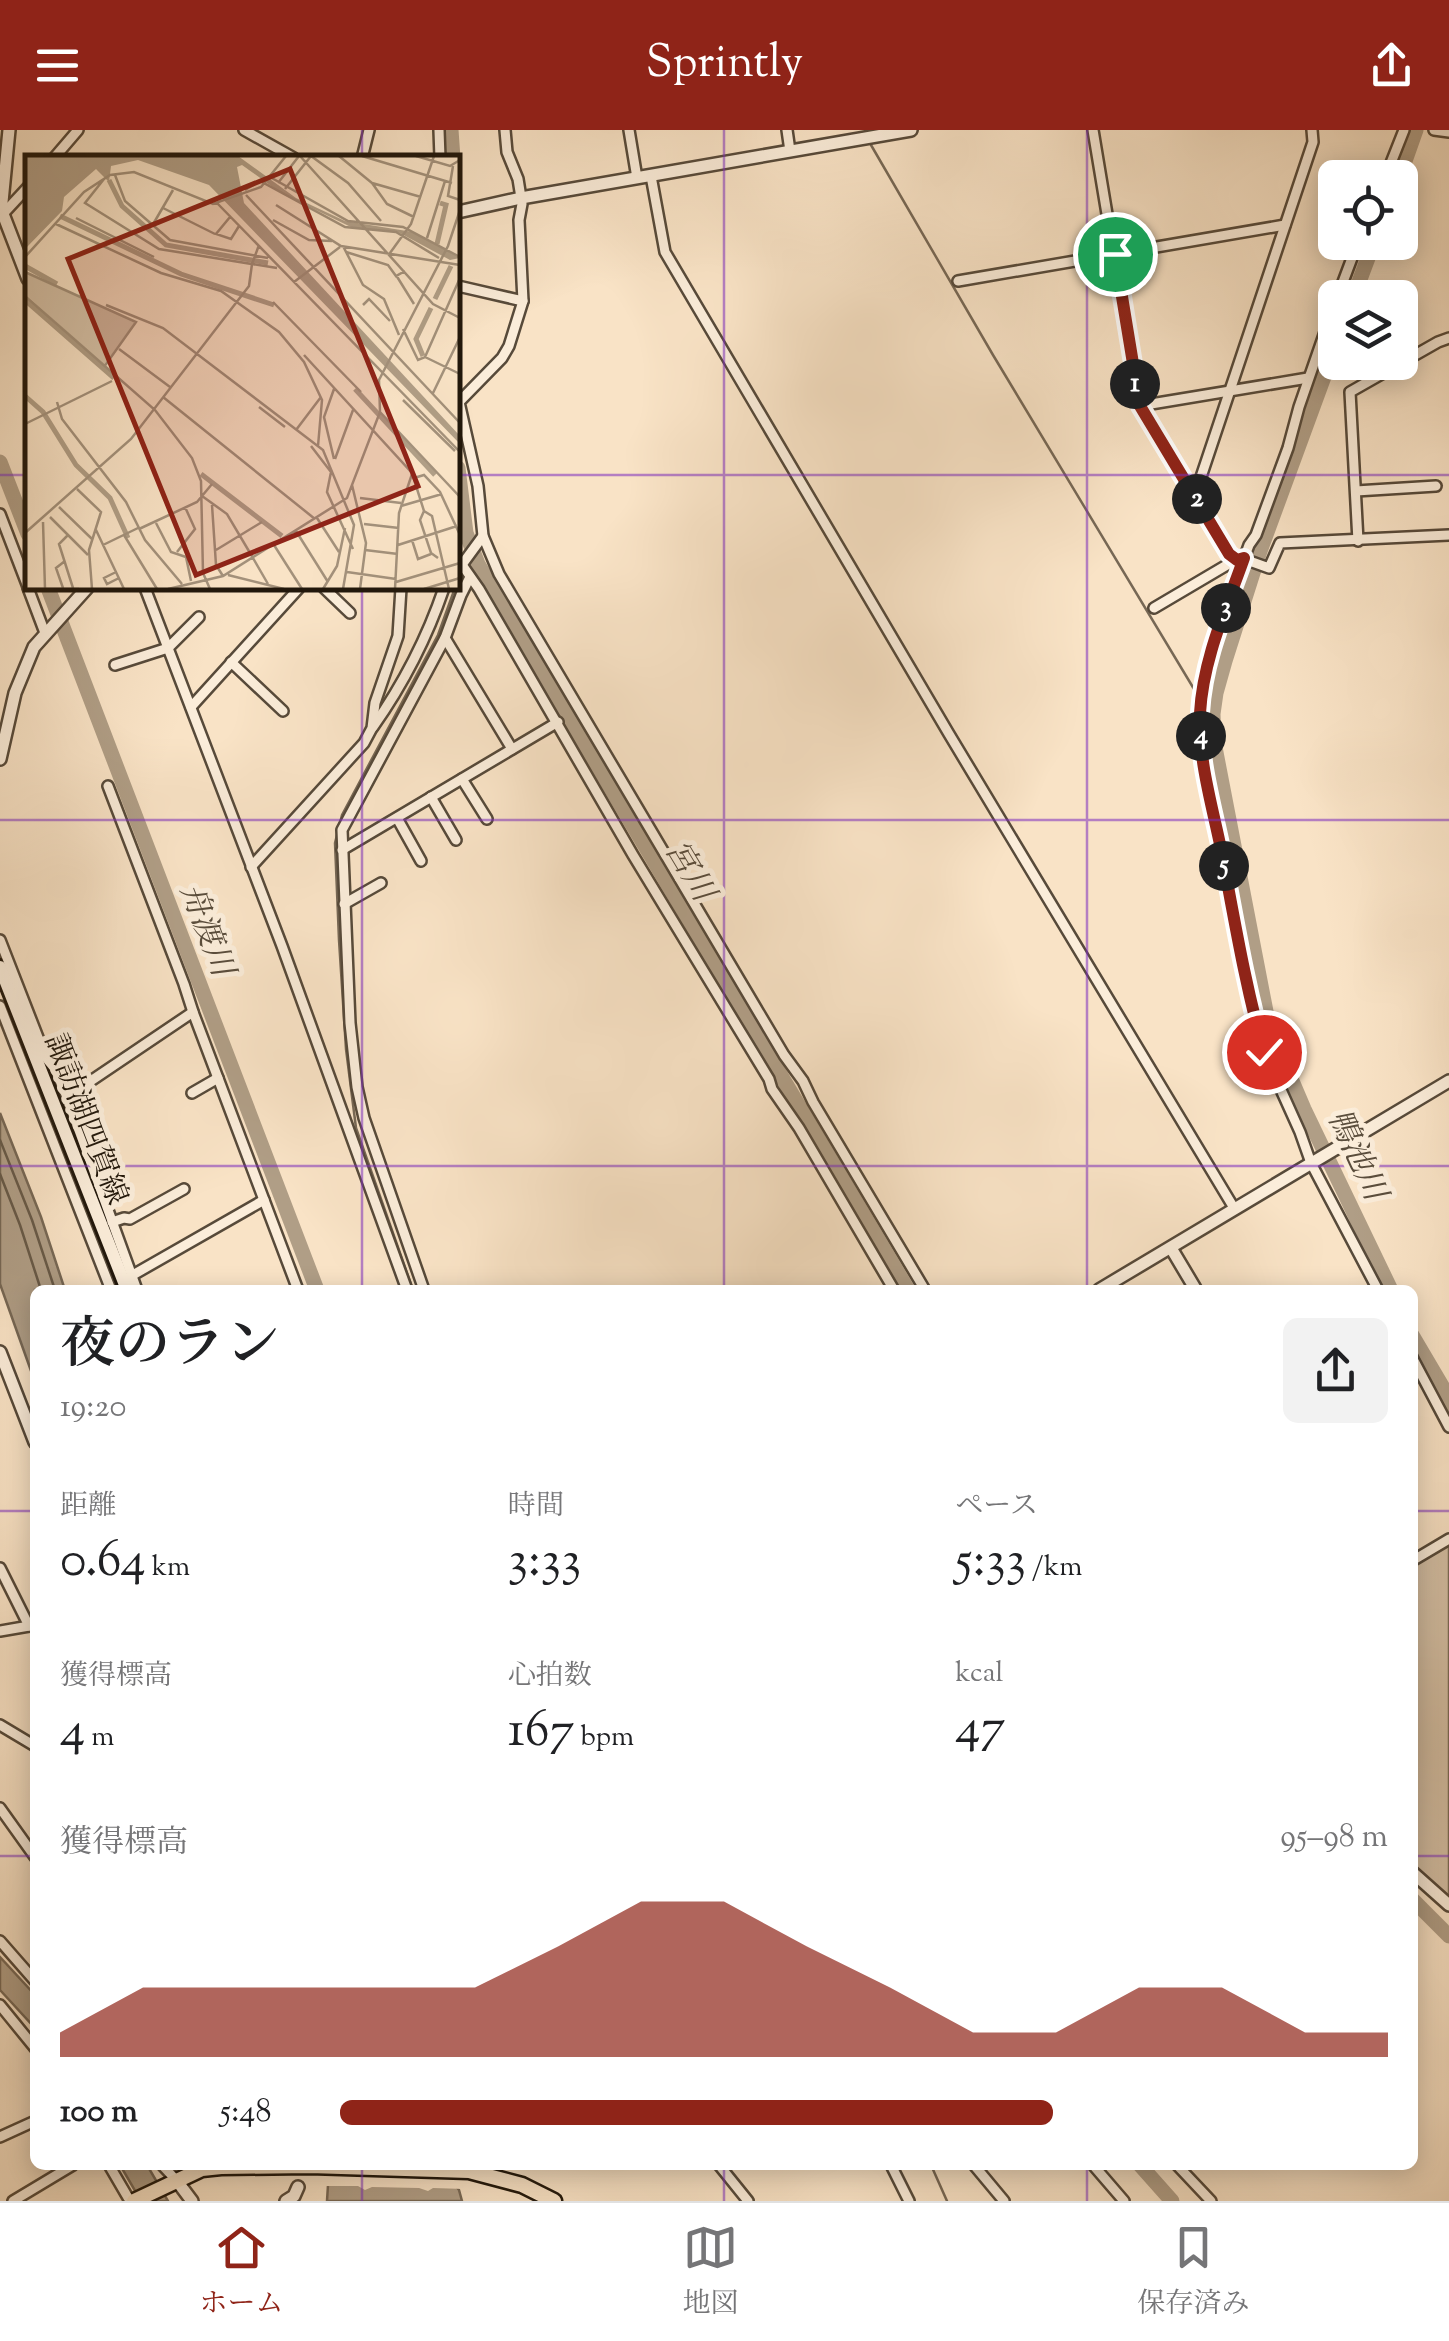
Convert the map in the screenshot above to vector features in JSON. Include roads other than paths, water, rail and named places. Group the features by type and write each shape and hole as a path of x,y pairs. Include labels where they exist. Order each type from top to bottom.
{"main road":[{"name":"諏訪湖四賀線","path":"0,967 129,1283"},
{"path":"133,2201 200,2170"},
{"path":"179,2180 222,2173 312,2170 478,2172 522,2185 554,2201"}],"street":[{"path":"9,130 2,181 4,214 25,270"},
{"path":"57,155 78,130"},
{"path":"244,130 289,155"},
{"path":"363,155 369,130"},
{"path":"439,130 440,155"},
{"path":"460,401 502,358 524,301 521,198 507,152 505,130"},
{"path":"629,130 637,178"},
{"path":"786,130 790,151"},
{"path":"460,211 911,130"},
{"path":"1093,130 1140,406 1229,554 1269,568 1280,543 1449,536"},
{"path":"1197,498 1313,142 1312,130"},
{"path":"1392,160 1404,130"},
{"path":"1434,130 1449,132"},
{"path":"651,176 665,252 1234,1208"},
{"path":"4,214 25,190"},
{"path":"958,281 1284,225"},
{"path":"460,286 524,301"},
{"path":"1358,541 1350,392 1449,338"},
{"path":"1318,350 1288,448 1256,535 1240,559 1212,648 1200,713 1201,736 1251,1006 1264,1052 1313,1162 1375,1285"},
{"path":"1140,406 1308,378"},
{"path":"460,406 478,486 481,539 499,574 784,1055 804,1080 812,1102 921,1285"},
{"path":"1356,491 1436,486"},
{"path":"1,518 25,579"},
{"path":"481,539 461,562 891,1285"},
{"path":"1154,608 1240,559"},
{"path":"422,1285 364,1118 357,1087 350,1023 342,830 445,638 470,577"},
{"path":"29,590 47,630"},
{"path":"0,759 15,692 34,647 85,590"},
{"path":"146,590 405,1285"},
{"path":"191,707 298,590"},
{"path":"326,590 350,613"},
{"path":"372,728 375,702 398,636 402,590"},
{"path":"251,868 364,743 419,652 443,590"},
{"path":"115,666 168,648 198,618"},
{"path":"398,636 419,652"},
{"path":"445,638 512,749"},
{"path":"231,662 282,711"},
{"path":"342,850 558,722"},
{"path":"462,778 487,819"},
{"path":"108,786 296,1285"},
{"path":"431,797 456,840"},
{"path":"396,818 421,861"},
{"path":"344,904 381,883"},
{"path":"0,940 46,1058 67,1096 112,1222 129,1283 264,1200"},
{"path":"0,1006 110,1285"},
{"path":"67,1096 193,1012"},
{"path":"192,1092 218,1078"},
{"path":"1107,1285 1449,1081"},
{"path":"112,1222 130,1219 184,1190"},
{"path":"1170,1248 1193,1285"},
{"path":"0,1352 30,1429"},
{"path":"1418,1368 1449,1426"},
{"path":"1418,1558 1449,1540"},
{"path":"0,1568 30,1622"},
{"path":"6,1608 18,1605"},
{"path":"0,1631 30,1625"},
{"path":"0,1725 30,1743"},
{"path":"0,1808 30,1850"},
{"path":"1418,1878 1449,1906"},
{"path":"0,1941 30,1975"},
{"path":"0,2005 30,2042"},
{"path":"0,2137 30,2123"},
{"path":"13,2201 65,2170"},
{"path":"111,2170 133,2201"},
{"path":"170,2170 192,2201"},
{"path":"724,2170 748,2201"},
{"path":"894,2170 907,2197 895,2201"},
{"path":"978,2170 1004,2201"},
{"path":"1097,2170 1124,2201"},
{"path":"1182,2170 1211,2201"},
{"path":"286,2201 298,2187"}],"water":[{"path":"0,1113 63,1285 30,1285 30,1368 0,1284"},
{"path":"0,1957 30,1990 30,2023 0,1990"},
{"path":"123,2170 150,2170 168,2201 141,2201"},
{"path":"412,2170 444,2170 462,2201 327,2201 328,2185"}],"waterway":[{"name":"宮川","path":"451,130 453,155"},
{"name":"鴨池川","path":"1405,160 1416,130"},
{"path":"871,145 1197,694"},
{"name":"鴨池川","path":"1360,280 1367,260"},
{"name":"鴨池川","path":"1323,380 1259,554 1225,661 1213,714 1214,742 1269,1027 1389,1285"},
{"name":"舟渡川","path":"0,462 25,526"},
{"name":"宮川","path":"460,484 466,533 478,564 905,1285"},
{"path":"460,579 465,574"},
{"name":"舟渡川","path":"49,590 315,1285"},
{"path":"411,1285 356,1128 346,1049 335,843 342,815 438,635 454,590"},
{"path":"1204,705 1213,714"},
{"name":"鴨池川","path":"1418,1345 1445,1391 1449,1407"},
{"name":"宮川","path":"1418,1905 1449,1936"},
{"path":"933,2170 947,2201"},
{"name":"舟渡川","path":"1144,2170 1172,2201"}]}
